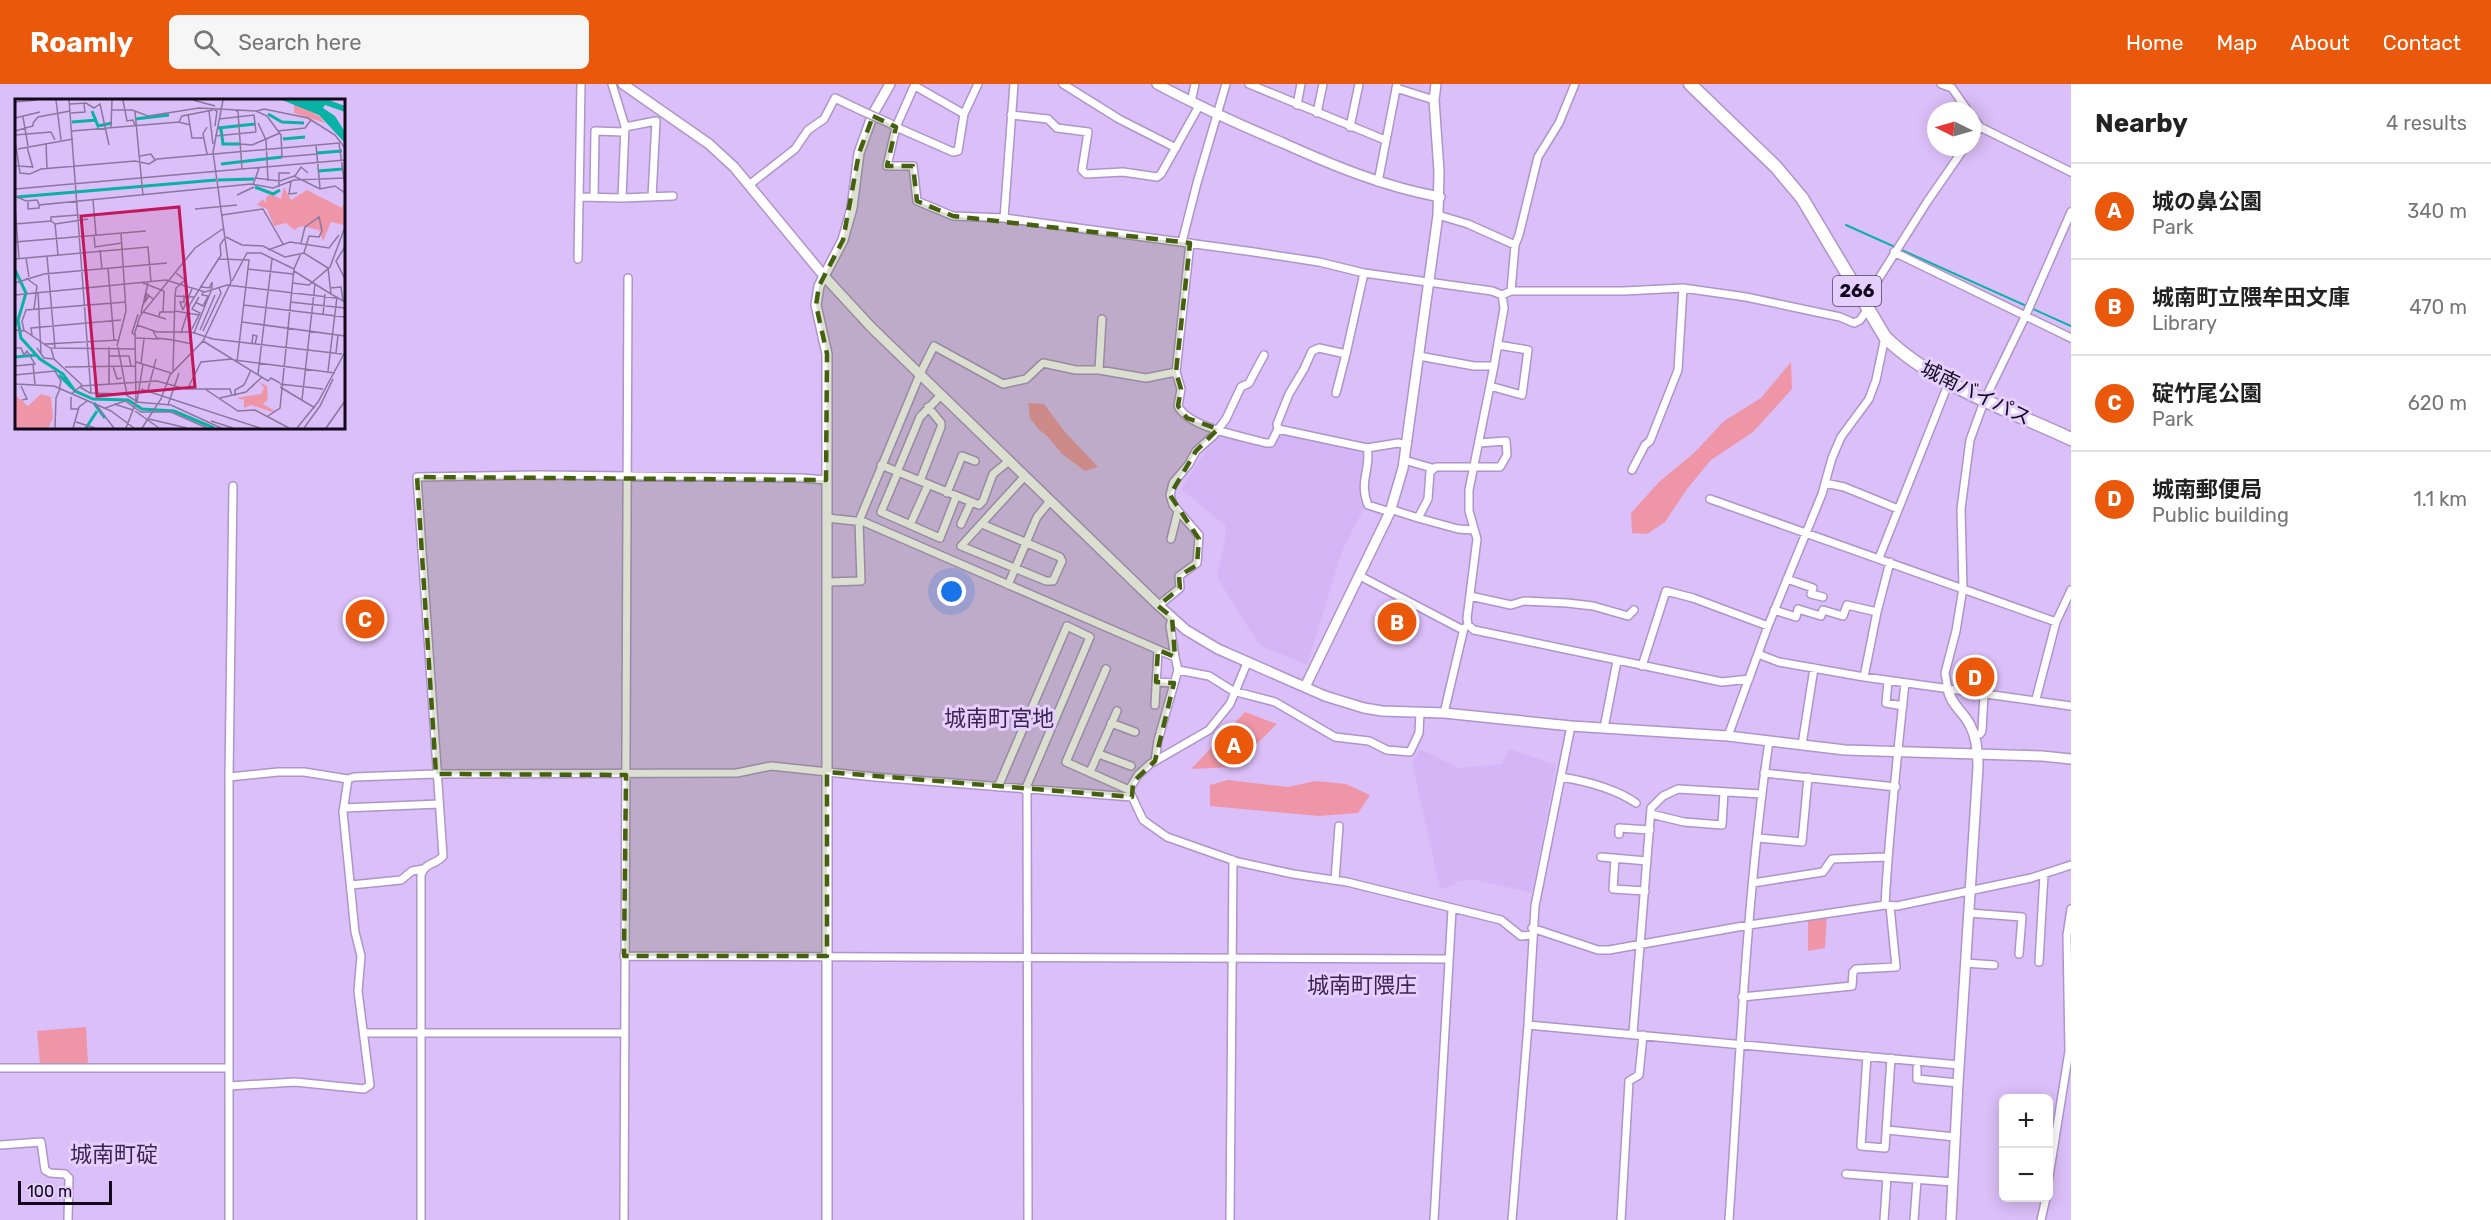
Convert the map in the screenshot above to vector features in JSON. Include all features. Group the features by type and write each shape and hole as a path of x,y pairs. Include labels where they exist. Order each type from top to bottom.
{"highway":[{"name":"城南バイパス","path":"1690,84 1776,167 1802,198 1885,337 1909,359 1949,382 2071,439"}],"street":[{"path":"578,259 581,84"},
{"path":"612,84 625,130 622,198"},
{"path":"623,84 709,144 734,166 824,276 872,327 1159,605 1203,641 1247,663 1364,708 1444,713 1571,726 1728,736 1802,745 1898,752 2042,756 2071,759"},
{"path":"827,1220 826,354 816,305 819,286 839,252 850,216 857,164 865,133 890,84"},
{"path":"749,185 795,149 808,130 824,119 835,98 953,152 958,151 964,114 978,84"},
{"path":"1004,218 1014,84"},
{"path":"1063,84 1119,119 1176,148"},
{"path":"1157,84 1218,115 1325,162 1378,182 1440,197"},
{"path":"1011,115 1048,119 1057,128 1089,132 1082,170 1086,174 1123,172 1157,177 1176,148 1195,104 1195,84"},
{"path":"1182,242 1226,84"},
{"path":"1249,84 1264,87 1297,105 1385,140"},
{"path":"1297,105 1301,84"},
{"path":"1317,113 1323,84"},
{"path":"1350,127 1359,84"},
{"path":"1305,687 1390,510 1404,460 1440,197 1434,100 1436,84"},
{"path":"1511,291 1515,245 1538,157 1559,123 1575,84"},
{"path":"1941,84 1952,88 1962,102"},
{"path":"964,114 915,85 896,127 887,166 913,166 916,201 953,216 1004,218 1190,243 1319,262 1364,273 1492,291 1502,295 1511,291 1624,291 1683,288 1746,297 1840,317 1854,323 1860,320 1896,250 1959,156"},
{"path":"1378,182 1397,86 1434,100"},
{"path":"594,197 595,131 625,130 656,121 652,197"},
{"path":"1981,127 2070,168"},
{"path":"579,197 673,196"},
{"path":"1951,1220 1978,755 1971,725 1954,706 1948,689 1946,673 1963,588 1961,508 1965,474 1970,440 1985,399 2025,317 2071,212"},
{"path":"1438,215 1468,224 1515,245"},
{"path":"1190,243 1176,372 1181,389 1178,405 1187,418 1270,443 1278,429 1277,424 1289,393 1312,351 1318,348 1346,354"},
{"path":"1896,250 2025,317 2071,338"},
{"path":"1336,393 1364,273"},
{"path":"624,1220 628,278"},
{"path":"1632,470 1645,445 1650,441 1678,370 1683,288"},
{"path":"1444,713 1465,627 1470,596 1477,539 1468,499 1498,345 1503,308 1502,295"},
{"path":"1099,369 1102,319"},
{"path":"1728,736 1774,610 1807,532 1832,458 1841,437 1869,399 1876,380 1885,337"},
{"path":"1490,387 1522,395 1528,351 1498,345"},
{"path":"827,582 861,581 859,521 920,374 934,346 1003,384 1026,379 1043,363 1076,370 1099,369 1146,378 1176,372"},
{"path":"1159,605 1180,588 1179,576 1197,564 1199,535 1178,511 1170,495 1173,483 1190,464 1196,450 1226,419 1241,387 1249,383 1264,355"},
{"path":"1419,356 1474,366 1494,366"},
{"path":"1879,558 1949,382"},
{"path":"941,395 920,417 881,512 940,537 956,497"},
{"path":"910,525 941,428 941,423 928,407"},
{"path":"1278,429 1367,448 1398,443 1407,445"},
{"path":"1404,460 1432,468 1500,467 1507,455 1506,441 1479,443"},
{"path":"1367,448 1364,477 1365,498 1368,505 1458,529 1474,530"},
{"path":"947,493 962,456 975,461"},
{"path":"881,465 956,497 979,504 983,501 993,474 1009,460"},
{"path":"1418,518 1428,499 1432,468"},
{"path":"351,885 401,880 412,871 423,869 443,856 417,477 628,476 826,480"},
{"path":"982,524 1060,557 1062,561 1053,581 1046,581 961,546 1025,476"},
{"path":"1825,483 1844,487 1898,509"},
{"path":"229,1220 229,777 233,486"},
{"path":"1710,499 2056,622"},
{"path":"1008,585 1037,517 1050,501"},
{"path":"961,524 971,502"},
{"path":"1171,539 1178,511"},
{"path":"827,518 859,521 1174,657"},
{"path":"1864,677 1890,562"},
{"path":"1360,576 1474,630 1722,682 1749,679"},
{"path":"1787,579 1813,588 1811,594 1823,597"},
{"path":"2036,699 2056,622 2071,590"},
{"path":"1642,666 1666,591 1693,598 1768,626"},
{"path":"1470,596 1511,604 1524,601 1593,606 1628,616 1634,610"},
{"path":"1774,610 1796,617 1798,609 1821,616 1823,610 1843,616 1847,605 1877,612"},
{"path":"1155,761 1158,740 1178,670 1170,626 1172,617"},
{"path":"998,787 1067,626 1090,637 1026,790 1029,957 1028,1220"},
{"path":"1155,705 1158,650"},
{"path":"1758,654 1779,662 1888,681 2036,699 2071,706"},
{"path":"1604,728 1617,661"},
{"path":"1130,794 1138,775 1155,761 1209,730 1230,704 1233,691 1247,663"},
{"path":"1802,745 1814,668"},
{"path":"1106,669 1066,762 1130,794 1143,819 1167,837 1233,860 1293,874 1335,880 1501,920 1521,936 1532,932 1598,950 1641,945 1749,925 1888,906 2044,875 2071,865"},
{"path":"1178,670 1209,676 1233,691 1275,702 1335,737 1369,741 1387,750 1410,752 1419,733 1420,712"},
{"path":"1888,681 1886,703 1903,706"},
{"path":"1156,682 1174,683"},
{"path":"1742,997 1852,986 1853,972 1856,969 1896,968 1888,906 1887,857 1905,683"},
{"path":"1975,736 1982,731 1984,694"},
{"path":"1032,707 1055,717"},
{"path":"1090,772 1117,711"},
{"path":"1111,723 1135,732"},
{"path":"1512,1220 1535,906 1571,726"},
{"path":"1729,1220 1742,997 1761,794 1769,741"},
{"path":"1099,754 1131,766"},
{"path":"229,777 278,772 304,772 348,779 436,774 737,773 771,766 1026,790 1130,794"},
{"path":"1764,773 1896,787"},
{"path":"1561,777 1579,780 1626,795 1636,803"},
{"path":"1758,838 1802,842 1808,777"},
{"path":"229,1086 296,1082 364,1089 370,1085 358,991 361,956 355,932 344,808 348,779"},
{"path":"1633,1033 1651,808 1663,796 1678,789 1761,794"},
{"path":"1651,814 1684,822 1722,825 1724,792"},
{"path":"344,808 439,804"},
{"path":"1335,880 1340,826"},
{"path":"1619,834 1619,828 1650,830"},
{"path":"1601,857 1647,861"},
{"path":"1753,883 1823,872 1832,858 1887,857"},
{"path":"1615,858 1612,889 1645,891"},
{"path":"1230,1220 1233,860"},
{"path":"421,1220 423,869"},
{"path":"2039,962 2044,875"},
{"path":"2053,1155 2068,1051 2067,935 2071,909"},
{"path":"1434,1220 1452,910"},
{"path":"1969,913 2022,914 2019,954"},
{"path":"624,956 1448,959"},
{"path":"1965,963 1994,965"},
{"path":"1528,1025 1959,1065"},
{"path":"364,1033 624,1033"},
{"path":"1621,1220 1629,1081 1639,1075 1643,1035"},
{"path":"1867,1056 1861,1146 1886,1148 1891,1058"},
{"path":"0,1068 229,1068"},
{"path":"1917,1068 1917,1079 1958,1083"},
{"path":"1887,1130 1955,1137"},
{"path":"0,1145 41,1142 45,1170 50,1173 65,1174 69,1178 68,1220"},
{"path":"1846,1174 1953,1182"},
{"path":"1884,1220 1887,1178"},
{"path":"1914,1220 1917,1180"},
{"path":"2041,1220 2045,1202"}],"highlighted area":[{"path":"873,116 896,127 887,166 913,166 917,201 953,216 1190,243 1176,372 1181,389 1178,406 1187,418 1218,429 1196,451 1170,495 1199,539 1197,565 1179,576 1180,588 1158,606 1172,617 1175,657 1158,650 1156,682 1174,683 1155,761 1133,782 1132,797 827,772 827,956 624,956 626,775 436,774 417,477 826,480 827,354 816,305 819,286 843,240 859,153"}],"shaded area":[{"path":"1791,362 1792,389 1753,432 1711,460 1687,489 1665,522 1647,534 1632,533 1631,513 1659,482 1694,453 1724,421 1761,398"},
{"path":"1028,403 1044,404 1065,432 1098,467 1085,471 1062,454 1030,418"},
{"path":"1218,432 1268,447 1280,434 1287,432 1360,448 1363,454 1359,499 1364,508 1342,551 1307,665 1259,645 1217,577 1226,526 1181,489"},
{"path":"1245,712 1277,724 1233,767 1191,769"},
{"path":"1420,749 1459,768 1502,764 1509,749 1556,765 1532,893 1476,880 1457,881 1455,885 1440,889 1412,763"},
{"path":"1228,780 1288,787 1315,781 1346,784 1370,795 1358,813 1319,816 1210,806 1210,785"},
{"path":"1827,914 1825,948 1808,951 1808,917"},
{"path":"86,1027 88,1064 40,1064 37,1031"}],"waterway":[{"path":"1846,225 2071,326"}],"place":[{"name":"碇竹尾公園","path":"365,619"},
{"name":"城南町立隈牟田文庫","path":"1397,622"},
{"name":"城南郵便局","path":"1975,677"},
{"name":"城の鼻公園","path":"1234,745"}],"district":[{"name":"城南町宮地","path":"999,718"},
{"name":"城南町隈庄","path":"1362,985"},
{"name":"城南町碇","path":"114,1154"}]}
